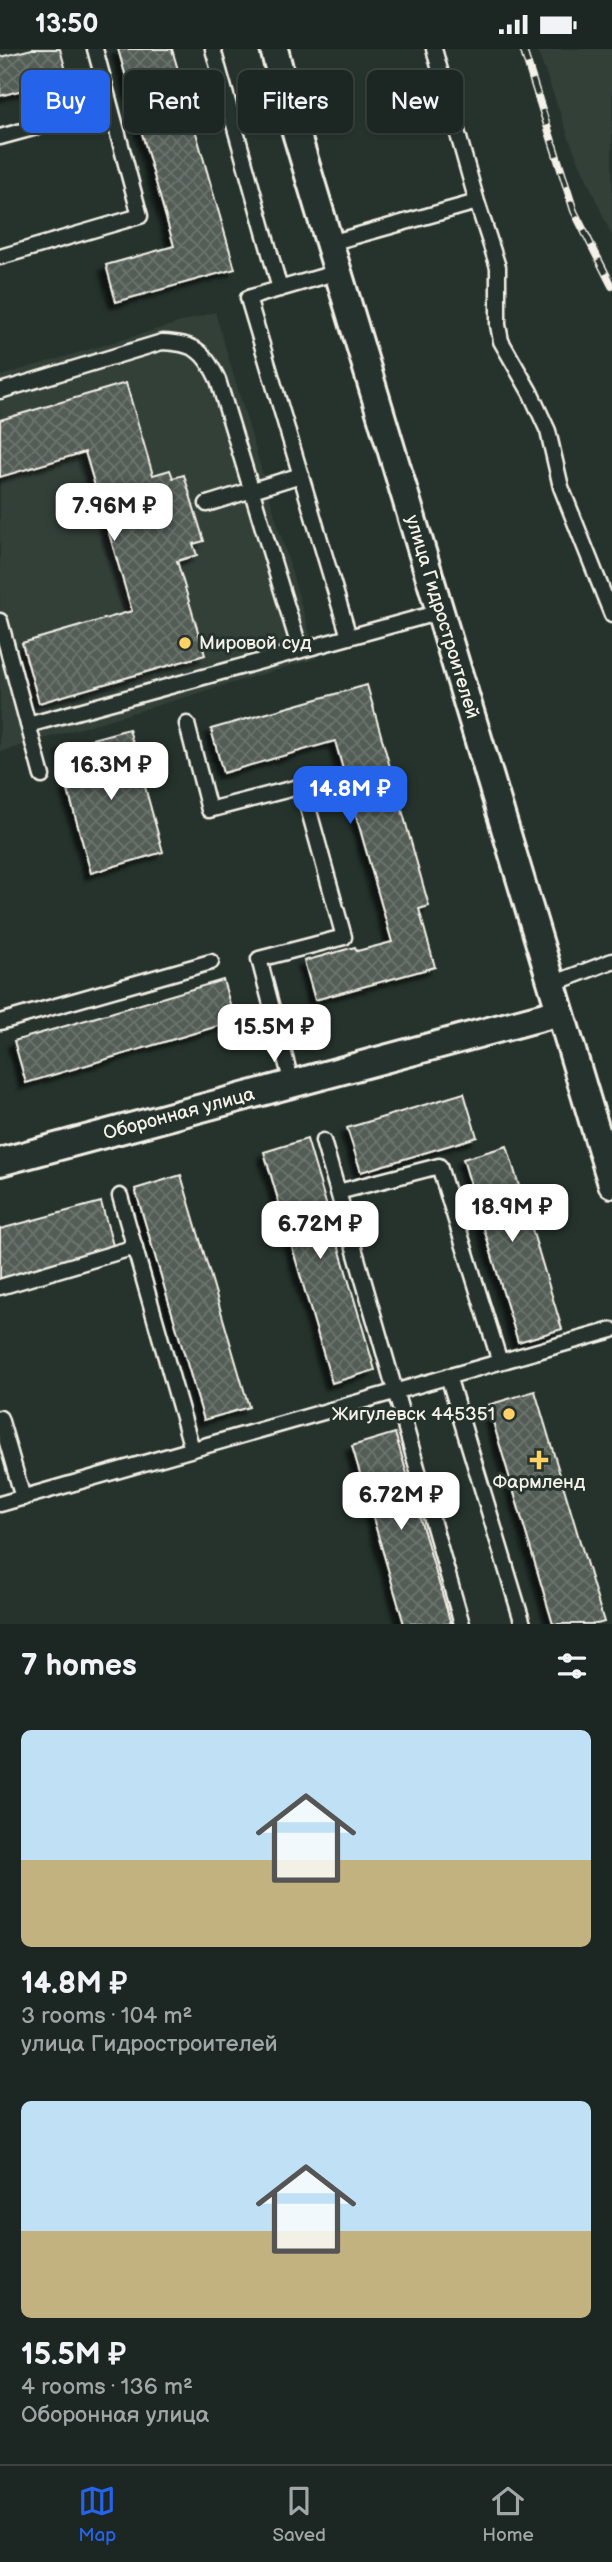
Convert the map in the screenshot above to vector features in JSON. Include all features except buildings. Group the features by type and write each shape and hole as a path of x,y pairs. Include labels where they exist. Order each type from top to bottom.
{"street":[{"name":"улица Гидростроителей","path":"274,49 292,119 612,1184"},
{"name":"Оборонная улица","path":"0,1162 561,1012"}],"lane":[{"path":"95,49 100,70"},
{"path":"213,49 280,289"},
{"path":"434,49 498,267 500,341 530,392 548,431 561,487 612,615"},
{"path":"0,257 140,216 110,107"},
{"path":"0,137 21,131"},
{"path":"330,243 477,202"},
{"path":"338,272 248,298 349,637"},
{"path":"0,391 162,342 182,342 197,349 210,362 218,380 300,650"},
{"path":"207,504 301,475"},
{"path":"28,725 440,612"},
{"path":"0,621 42,776"},
{"path":"187,724 209,810 302,786 344,937 260,959 292,1084"},
{"path":"552,984 612,961"},
{"path":"0,1022 211,962"},
{"path":"323,1141 462,1624"},
{"path":"338,1192 439,1166 500,1362"},
{"path":"120,1196 192,1449"},
{"path":"0,1287 135,1247"},
{"path":"0,1504 612,1330"},
{"path":"448,1376 523,1624"},
{"path":"0,1419 23,1498"}],"shaded area":[{"path":"537,49 612,49 612,236 572,146"},
{"path":"215,312 317,658 0,752 0,376"}],"railway":[{"path":"523,49 574,211 612,286"}],"place":[{"name":"Мировой суд","path":"185,643"},
{"name":"Жигулевск 445351","path":"509,1414"},
{"name":"Фармленд","path":"539,1460"}]}
